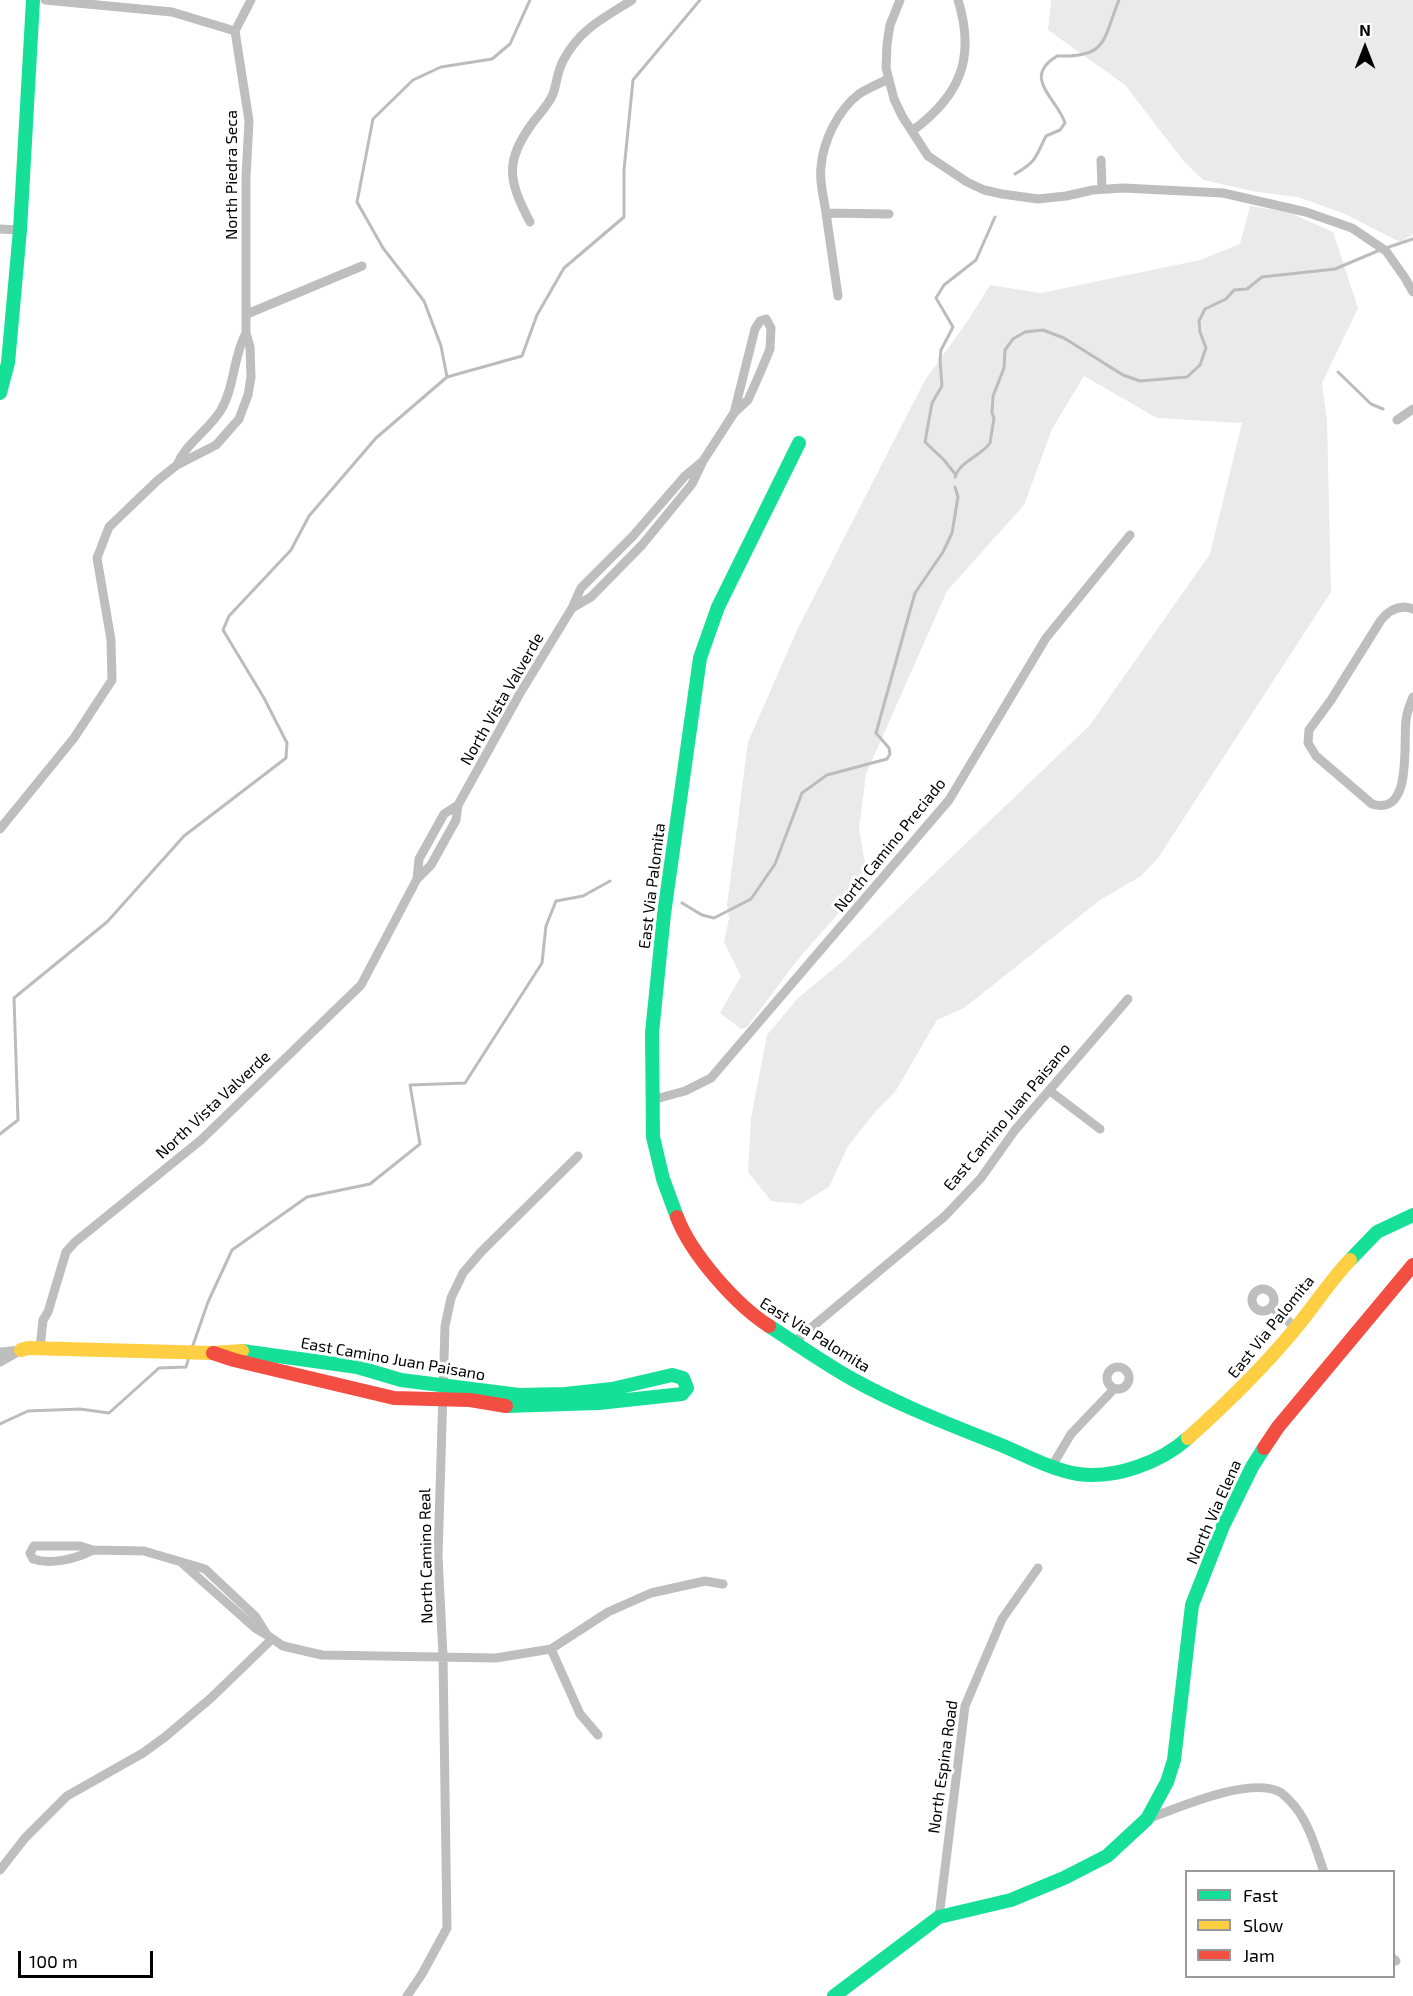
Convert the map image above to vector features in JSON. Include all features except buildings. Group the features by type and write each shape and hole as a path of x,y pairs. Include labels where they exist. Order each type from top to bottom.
{"street":[{"path":"0,393 8,363 20,230 33,0"},
{"path":"45,0 172,12 236,31 251,0"},
{"path":"530,222 512,180 512,164 523,139 553,94 556,77 563,60 573,46 597,20 632,0"},
{"path":"900,0 890,25 886,68 888,79 902,116 928,156 952,173 984,189 1038,199 1123,188 1222,193 1306,212 1352,228 1386,251 1413,292"},
{"path":"912,131 928,120 942,104 964,63 965,30 958,0"},
{"name":"North Piedra Seca","path":"1,825 74,738 112,680 111,640 97,558 109,527 177,465 216,445 238,419 248,395 251,377 250,347 246,333 246,177 249,121 236,31"},
{"path":"838,296 820,169 829,136 838,118 859,94 888,79"},
{"path":"1101,160 1102,189"},
{"path":"826,213 889,214"},
{"path":"0,229 20,230"},
{"path":"247,314 362,266"},
{"name":"North Vista Valverde","path":"40,1348 43,1320 48,1312 66,1252 75,1242 201,1140 361,985 417,879 431,865 456,820 458,805 519,695 572,608 591,597 642,545 692,484 703,461 734,413 748,400 770,349 771,328 765,319 760,321 755,329 734,413"},
{"name":"North Piedra Seca","path":"177,465 182,453 206,430 221,409 235,372 240,344 246,333"},
{"path":"1397,420 1413,409"},
{"name":"East Via Palomita","path":"799,443 718,607 700,658 664,914 652,1033 653,1137 663,1179 682,1230 714,1275 751,1315 854,1380 913,1409 1052,1466 1077,1474 1107,1473 1147,1464 1179,1446 1238,1393 1296,1328 1331,1280 1377,1232 1413,1215"},
{"name":"North Camino Preciado","path":"652,1100 685,1091 711,1078 877,887 949,800 1046,638 1130,535"},
{"path":"1413,609 1395,605 1387,612 1304,739 1316,756 1372,804 1387,811 1401,791 1405,770 1406,717 1413,697"},
{"name":"North Vista Valverde","path":"417,879 419,859 444,814 458,805"},
{"name":"East Camino Juan Paisano","path":"794,1342 945,1216 981,1178 1015,1130 1128,999"},
{"path":"1050,1091 1100,1129"},
{"name":"North Camino Real","path":"407,1996 447,1928 443,1656 438,1556 447,1316 458,1282 481,1252 578,1156"},
{"name":"North Via Elena","path":"1147,1820 1167,1782 1174,1760 1192,1605 1223,1526 1252,1467 1278,1427 1413,1265"},
{"path":"1272,1307 1296,1328"},
{"name":"East Camino Juan Paisano","path":"0,1352 40,1348 213,1353 240,1351 357,1367 443,1394 470,1401 511,1407 555,1406 650,1398 682,1394 687,1388 683,1378 672,1376 612,1389 565,1394 443,1394 394,1398 213,1353"},
{"name":"East Camino Juan Paisano","path":"0,1362 21,1350"},
{"path":"1052,1466 1071,1434 1114,1389"},
{"path":"93,1550 82,1556 44,1563 33,1559 30,1552 34,1546 80,1545 93,1550 144,1551 183,1564 255,1628 290,1648 322,1655 496,1658 551,1649 608,1612 651,1593 695,1583 713,1581 723,1584"},
{"name":"North Espina Road","path":"939,1917 964,1706 1002,1618 1038,1568"},
{"path":"0,1870 25,1838 67,1796 143,1753 165,1737 211,1698 270,1637"},
{"path":"551,1649 580,1714 598,1735"},
{"path":"834,1996 939,1917 1011,1900 1064,1878 1107,1856 1147,1820 1224,1792 1257,1787 1280,1792 1302,1817 1323,1870"}],"shaded area":[{"path":"1051,0 1413,0 1413,234 1400,242 1345,214 1298,197 1257,192 1203,180 1182,159 1125,85 1048,30"},
{"path":"1250,206 1288,212 1333,232 1358,308 1322,383 1327,420 1331,592 1158,858 1141,876 1100,900 964,1008 937,1020 895,1092 876,1111 848,1146 829,1187 801,1204 771,1201 748,1172 751,1118 767,1035 798,998 845,959 1090,725 1210,554 1242,423 1157,418 1084,376 1052,429 1024,505 947,591 866,774 859,829 868,880 799,958 747,1027 741,1029 720,1013 741,976 724,942 729,919 727,905 748,742 797,630 925,380 969,319 990,285 1041,293 1200,260 1240,244"}],"waterway":[{"path":"0,1134 18,1120 14,998 107,922 184,836 286,758 287,743 264,698 223,630 229,616 291,550 309,516 376,438 447,377 441,346 424,301 383,248 357,202 373,119 413,80 441,67 492,59 510,44 530,0"},
{"path":"447,377 522,356 537,315 564,268 624,217 624,170 633,80 700,0"},
{"path":"1015,174 1028,166 1035,158 1046,136 1060,130 1065,123 1044,88 1042,72 1047,64 1057,56 1086,54 1095,49 1106,35 1119,0"},
{"path":"956,475 925,442 932,403 942,386 941,350 953,327 936,298 944,285 976,260 995,217"},
{"path":"1386,248 1413,239"},
{"path":"955,477 961,467 990,443 994,418 993,396 1004,368 1005,350 1013,339 1025,332 1043,330 1064,338 1123,375 1140,381 1187,377 1200,365 1206,348 1199,321 1205,309 1226,299 1234,290 1247,289 1262,277 1335,269 1380,250"},
{"path":"1338,372 1371,404 1383,409"},
{"path":"682,903 702,915 714,918 751,899 775,864 802,793 827,775 887,759 890,754 889,748 876,733 915,593 943,552 952,533 958,497 955,487"},
{"path":"192,1348 208,1302 232,1250 307,1197 370,1184 420,1144 410,1085 465,1083 542,963 546,926 556,901 583,896 610,881"},
{"path":"0,1424 28,1411 80,1409 109,1413 159,1368 186,1367 189,1357"}],"traffic: fast":[{"path":"0,393 8,363 20,230 33,0"},
{"path":"677,1217 663,1179 653,1137 652,1033 664,914 700,658 718,607 799,443"},
{"path":"1350,1260 1377,1232 1413,1215"},
{"path":"769,1326 843,1374 890,1398 1039,1462 1068,1472 1092,1475 1122,1471 1151,1462 1188,1438"},
{"path":"242,1351 357,1367 401,1380 519,1395 565,1394 612,1389 672,1375 683,1378 687,1388 682,1394 599,1403 506,1406"},
{"path":"834,1996 939,1917 1011,1900 1064,1878 1107,1856 1147,1819 1167,1782 1174,1760 1192,1605 1223,1526 1264,1448"}],"traffic: slow":[{"path":"1188,1438 1270,1358 1350,1260"},
{"path":"21,1350 28,1348 213,1353 242,1351"}],"traffic: jam":[{"path":"677,1217 693,1247 716,1278 756,1317 769,1326"},
{"path":"1264,1448 1278,1427 1413,1265"},
{"path":"213,1353 394,1398 470,1400 506,1406"}]}
